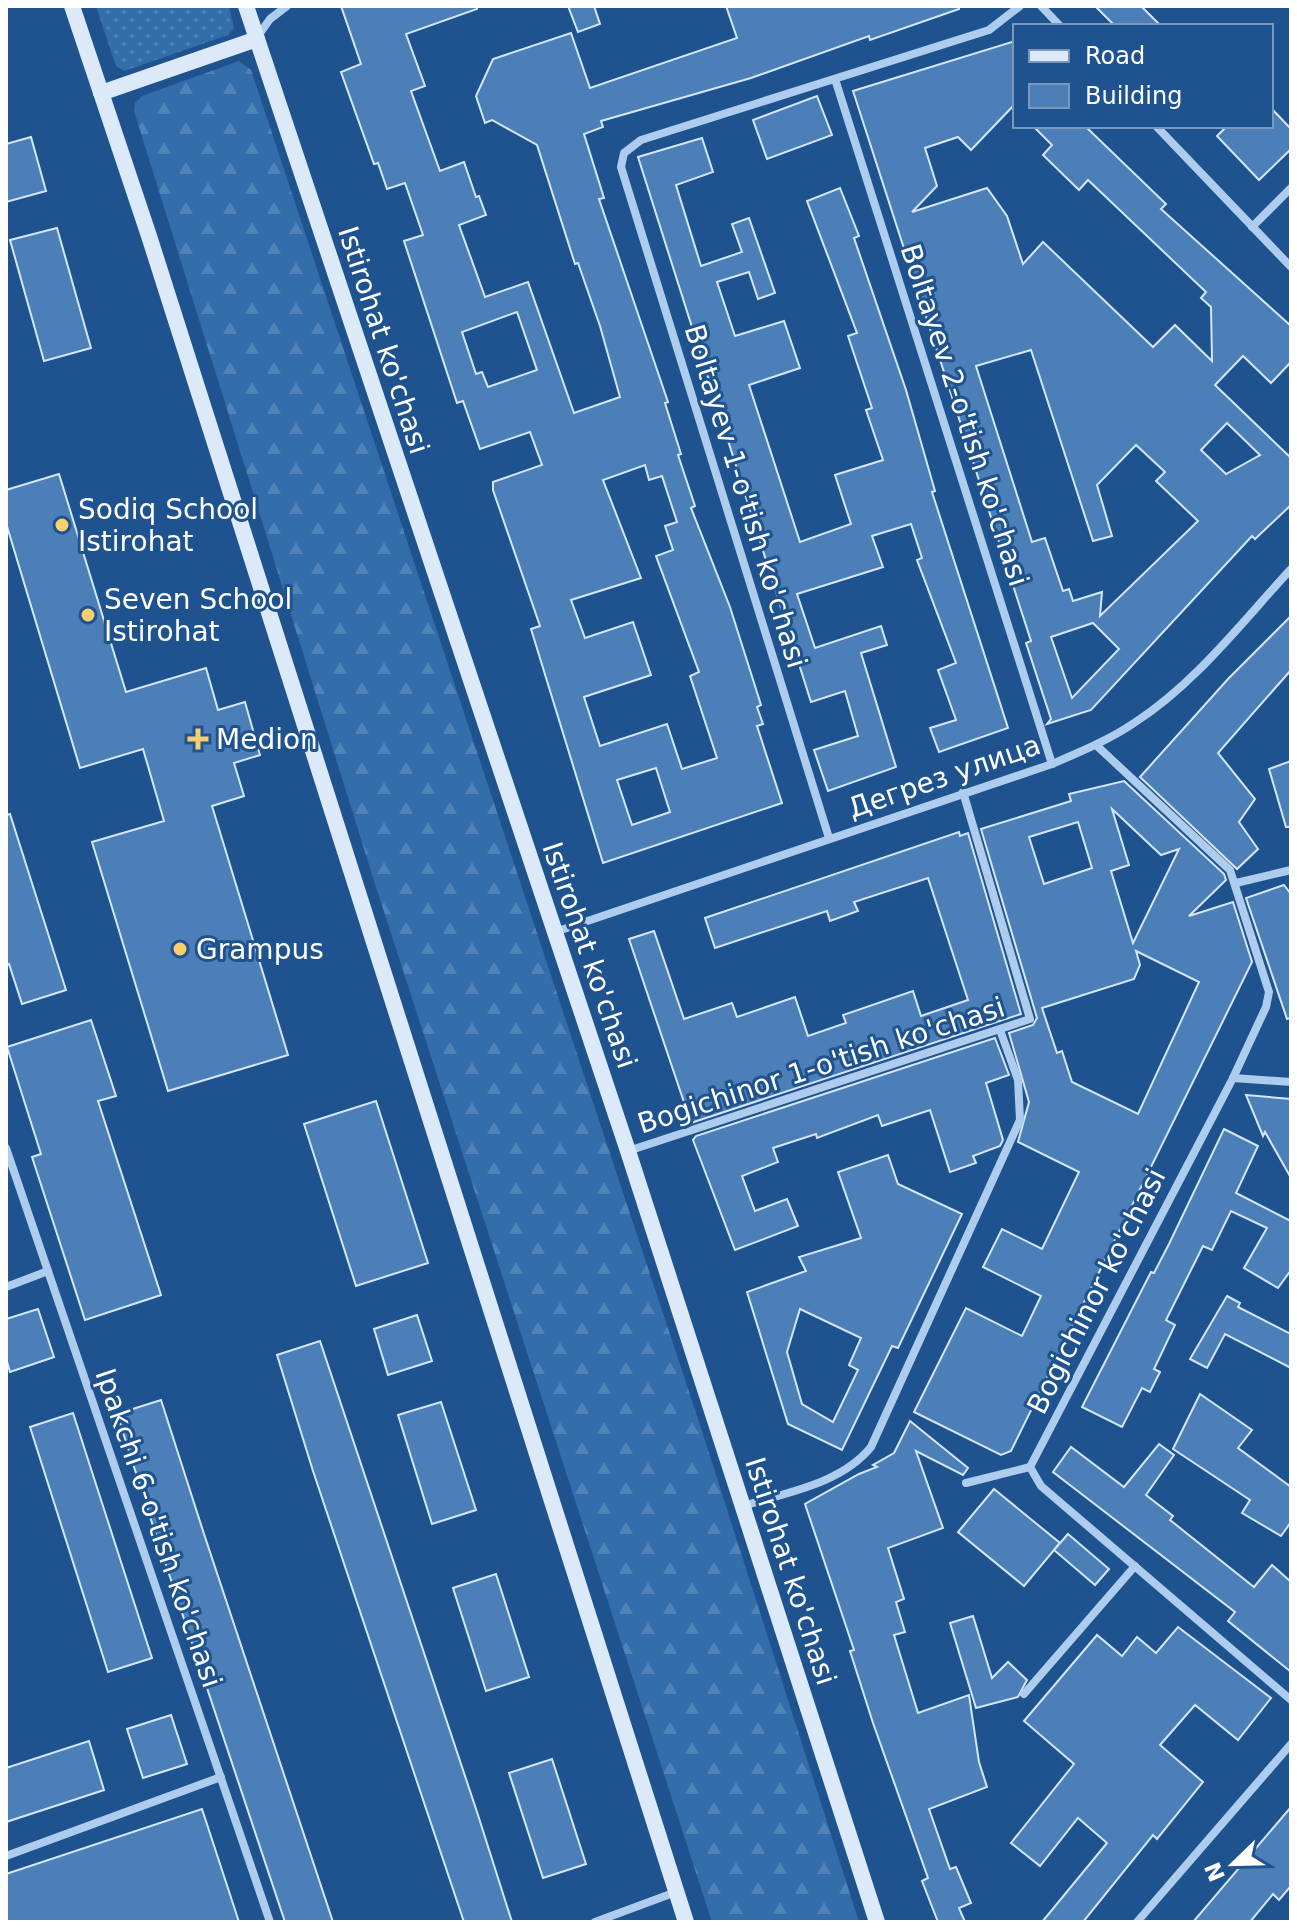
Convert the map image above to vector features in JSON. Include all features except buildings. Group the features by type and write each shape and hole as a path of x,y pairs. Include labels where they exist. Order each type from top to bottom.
{"main road":[{"path":"72,6 686,1922"},
{"name":"Istirohat ko'chasi","path":"246,6 628,1151 877,1922"},
{"path":"101,93 257,39"}],"street":[{"path":"257,39 262,27 287,6"},
{"path":"835,79 989,30 1020,6"},
{"path":"1041,6 1058,24"},
{"name":"Boltayev 1-o'tish ko'chasi","path":"829,838 621,167 624,153 641,140 835,79"},
{"name":"Boltayev 2-o'tish ko'chasi","path":"835,79 1052,764"},
{"path":"1158,128 1291,267"},
{"path":"1252,227 1291,188"},
{"name":"Дегрез улица","path":"555,932 1052,764 1096,745 1135,723 1175,691 1291,569"},
{"name":"Bogichinor ko'chasi","path":"1030,1467 1233,1078 1266,1007 1269,992 1236,883 1218,857 1096,745"},
{"name":"Bogichinor 1-o'tish ko'chasi","path":"628,1151 1026,1021 1030,1014 963,792"},
{"path":"1236,883 1291,870"},
{"path":"743,1506 828,1479 857,1463 871,1447 1020,1120 1018,1080 1000,1030"},
{"path":"1233,1078 1291,1082"},
{"name":"Ipakchi 6-o'tish ko'chasi","path":"6,1148 270,1922"},
{"path":"6,1287 48,1271"},
{"path":"966,1483 1030,1467 1041,1486 1291,1700"},
{"path":"1024,1694 1135,1566"},
{"path":"1137,1922 1291,1744"},
{"path":"6,1856 221,1777"},
{"path":"595,1922 676,1892"}],"green space":[{"path":"96,6 229,6 234,28 228,35 124,71 116,66"},
{"path":"239,61 251,70 702,1431 859,1922 712,1922 375,884 134,111 135,103 142,96"}],"place":[{"name":"Sodiq School Istirohat","path":"62,525"},
{"name":"Seven School Istirohat","path":"88,615"},
{"name":"Medion","path":"198,739"},
{"name":"Grampus","path":"180,949"}]}
